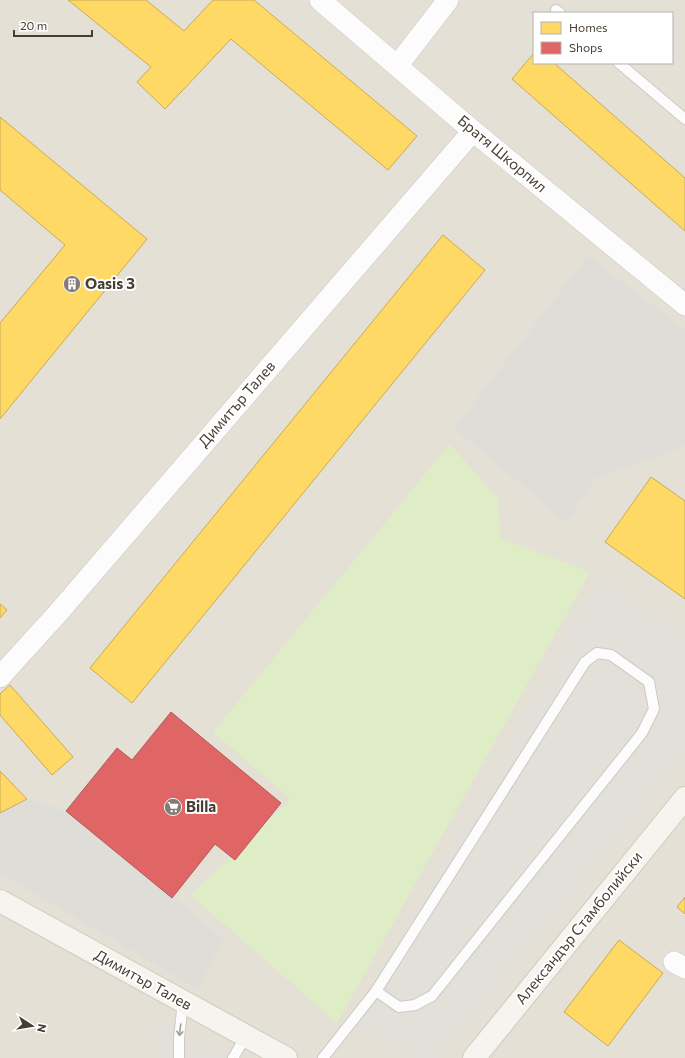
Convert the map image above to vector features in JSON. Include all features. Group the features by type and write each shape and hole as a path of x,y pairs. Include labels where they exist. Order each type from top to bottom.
{"street":[{"name":"Братя Шкорпил","path":"320,0 473,131 685,305"},
{"path":"397,66 448,0"},
{"name":"Димитър Талев","path":"0,677 58,613 473,131"},
{"name":"Александър Стамболийски","path":"474,1058 685,798"},
{"name":"Димитър Талев","path":"0,901 286,1058"}],"lane":[{"path":"620,64 685,118"},
{"path":"324,1058 376,991 585,662 597,653 611,655 649,682 654,709 642,733 432,996 415,1005 399,1007 376,991"},
{"path":"179,1058 178,1038 183,1002"},
{"path":"233,1058 246,1036"}],"shaded area":[{"path":"0,0 685,0 685,1058 0,1058"},
{"path":"588,256 685,330 685,446 595,479 566,522 454,428"},
{"path":"598,577 685,633 685,759 439,1058 413,1058 356,1024"},
{"path":"27,799 66,811 224,939 197,989 0,873 0,813"},
{"path":"151,1017 227,1058 160,1058"}],"green space":[{"path":"450,444 498,499 500,538 590,572 337,1023 191,895 291,799 213,732"}],"building: Homes":[{"path":"68,0 146,0 184,31 213,0 254,0 417,136 388,170 231,39 165,109 137,82 151,67"},
{"path":"533,54 533,64 555,64 685,178 685,231 512,79"},
{"name":"Oasis 3","path":"0,117 147,239 0,419 0,323 65,245 0,190"},
{"path":"443,235 485,270 132,703 90,668"},
{"path":"651,477 685,501 685,599 605,542"},
{"path":"0,604 7,610 0,618"},
{"path":"10,685 73,757 52,775 0,715 0,694"},
{"path":"0,771 27,799 0,813"},
{"path":"685,897 685,914 677,907"},
{"path":"619,940 663,973 608,1046 564,1012"}],"building: Shops":[{"name":"Billa","path":"171,712 281,803 235,860 215,844 172,898 66,811 117,748 132,760"}],"place":[{"name":"Oasis 3","path":"72,284"},
{"name":"Billa","path":"173,807"}]}
